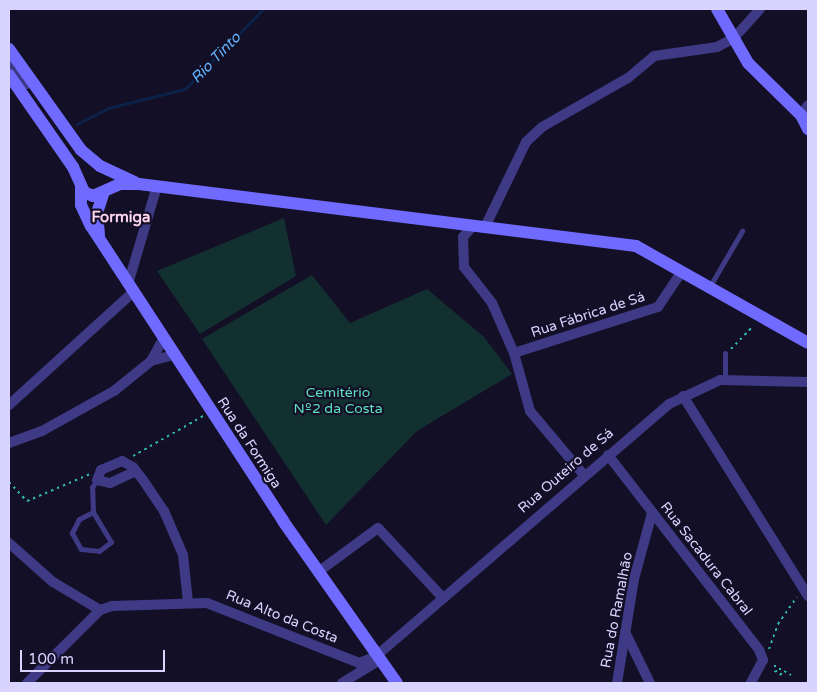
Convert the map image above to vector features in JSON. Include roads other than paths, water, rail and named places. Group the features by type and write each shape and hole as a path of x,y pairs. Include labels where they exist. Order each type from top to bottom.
{"main road":[{"path":"716,9 748,63 805,110 808,130"},
{"path":"9,49 64,127 102,167 111,182 105,193"},
{"path":"9,72 81,185 93,196 105,193 120,184 139,184 636,246 710,286 808,343"},
{"path":"81,185 85,169 102,167 139,184"},
{"name":"Rua da Formiga","path":"81,185 85,217 163,339 376,659 397,683"},
{"name":"Rua da Formiga","path":"102,242 97,213 105,193"}],"street":[{"path":"584,474 530,411 514,354 492,303 464,268 463,237 479,226 526,142 542,127 628,78 654,56 717,47 734,38 760,9"},
{"path":"9,60 9,72 15,71 39,91"},
{"path":"9,405 131,288 158,186"},
{"name":"Rua Fábrica de Sá","path":"514,354 658,307 682,271"},
{"path":"150,361 163,339"},
{"path":"9,443 81,410 150,361 174,355"},
{"name":"Rua Outeiro de Sá","path":"342,683 376,659 649,417 683,396 725,380 808,382"},
{"path":"683,396 806,593"},
{"name":"Rua Sacadura Cabral","path":"608,455 759,650 763,660 751,683"},
{"path":"136,471 110,483 97,480 101,470 122,461 136,471 164,511 183,555 188,602"},
{"name":"Rua do Ramalhão","path":"617,683 625,632 652,513"},
{"path":"318,572 378,528 443,598"},
{"path":"9,543 52,582 100,610 27,683"},
{"name":"Rua Alto da Costa","path":"100,610 188,602 239,612 359,663 376,659"},
{"path":"625,632 650,683"}],"lane":[{"path":"34,112 43,107 64,127"},
{"path":"710,286 742,231"},
{"path":"725,353 725,380"},
{"path":"93,512 79,519 72,533 82,549 98,551 111,542 93,512 92,487 97,480"}],"waterway":[{"name":"Rio Tinto","path":"77,124 108,108 185,89 263,9"}],"district":[{"name":"Formiga","path":"121,218"}],"park label":[{"name":"Cemitério Nº2 da Costa","path":"338,402"}]}
